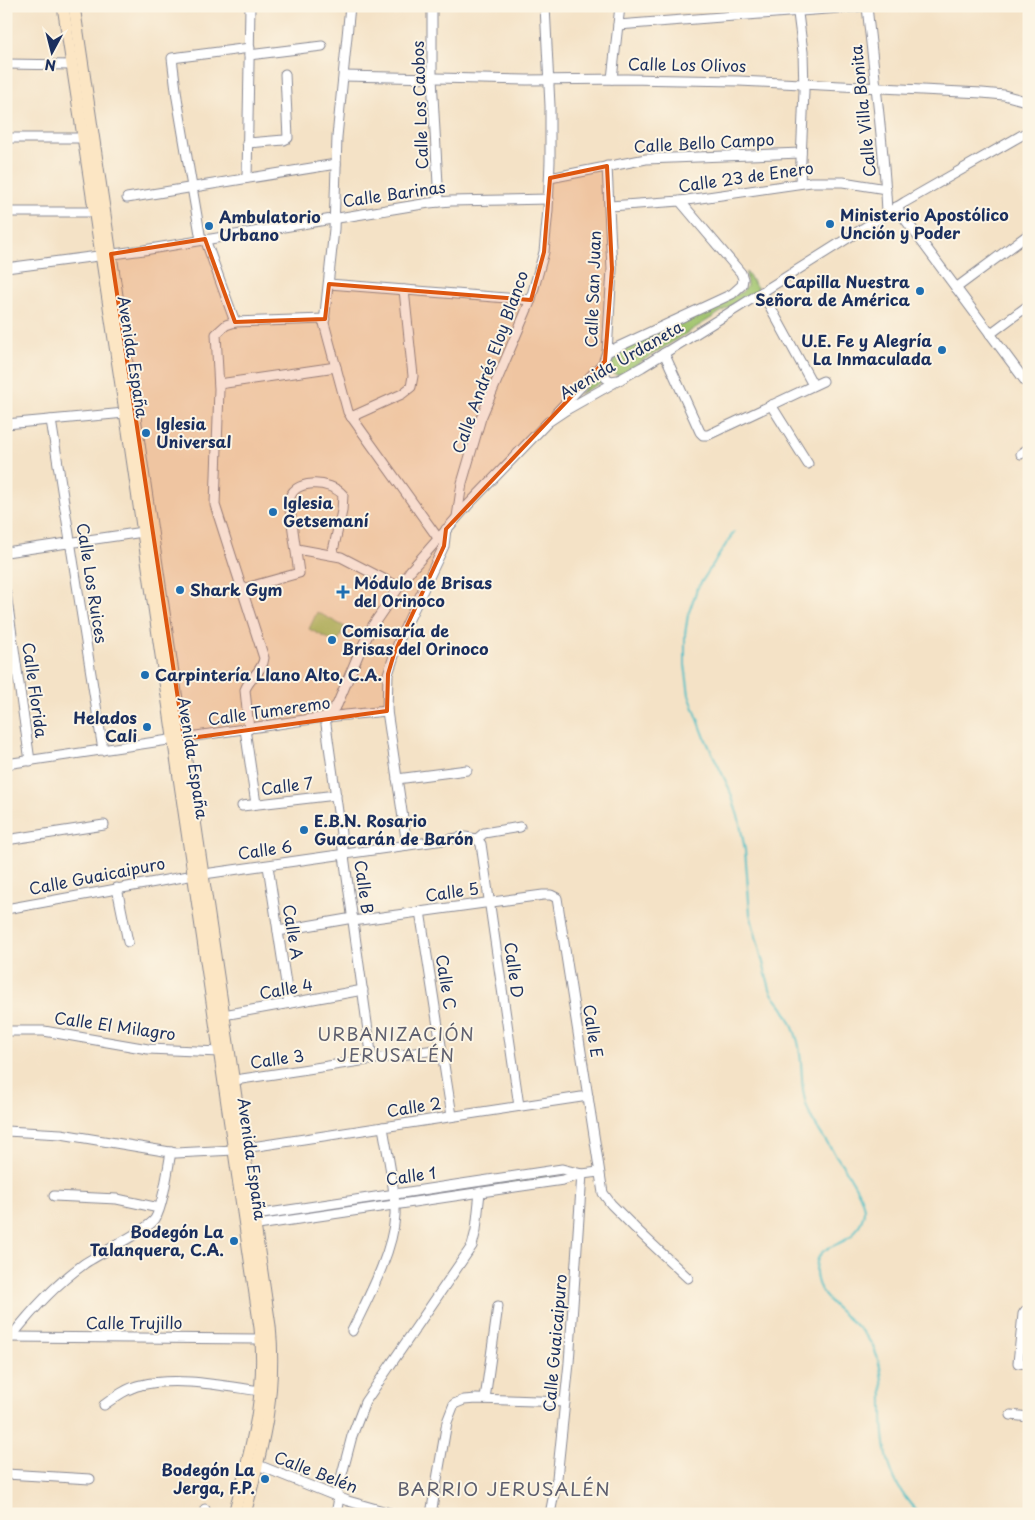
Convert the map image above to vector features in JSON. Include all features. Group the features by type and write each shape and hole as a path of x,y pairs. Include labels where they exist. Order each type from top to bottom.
{"main road":[{"name":"Avenida España","path":"63,6 94,212 106,255 220,1016 235,1080 240,1149"},
{"name":"Avenida España","path":"74,6 125,413 143,532 179,740"},
{"name":"Avenida España","path":"220,1016 220,1052 240,1149 250,1221 261,1339 261,1391 254,1436 234,1514"},
{"name":"Avenida España","path":"245,1514 258,1465 270,1407 273,1354 270,1326 250,1221"}],"street":[{"path":"247,178 250,6"},
{"path":"350,6 337,137 335,218 324,323 345,404 351,417 438,538"},
{"name":"Calle Los Caobos","path":"432,6 432,78 439,202"},
{"name":"Calle Andrés Eloy Blanco","path":"456,517 462,483 481,418 531,300 544,252 550,178 549,80 545,6"},
{"path":"612,79 620,6"},
{"path":"618,25 797,9 867,6"},
{"name":"Calle Villa Bonita","path":"867,6 882,134 888,212"},
{"path":"797,9 803,52 804,83 800,183"},
{"path":"235,322 203,240 192,187 172,58 322,46"},
{"path":"6,64 72,66"},
{"path":"248,143 288,138 285,74"},
{"name":"Calle Los Olivos","path":"344,76 804,83 982,93 1010,96 1029,102"},
{"name":"Avenida Urdaneta","path":"326,718 337,705 373,625 419,559 456,517 548,422 664,353 896,207 1029,131"},
{"path":"6,138 83,138"},
{"name":"Calle Bello Campo","path":"550,178 664,157 801,153"},
{"path":"127,198 336,164"},
{"name":"Calle San Juan","path":"548,422 606,356 612,269 607,166"},
{"name":"Calle 23 de Enero","path":"610,206 680,201 800,183 843,182 886,189"},
{"name":"Calle Barinas","path":"6,268 106,255 439,202 549,199"},
{"path":"618,380 606,378 604,372 606,356 732,294 742,285 744,279 741,273 680,201"},
{"path":"896,207 1028,382"},
{"path":"6,212 94,212"},
{"path":"956,288 1029,234"},
{"path":"329,284 531,300"},
{"path":"351,417 408,391 413,385 413,365 404,290"},
{"path":"762,292 813,385"},
{"path":"990,334 1029,305"},
{"path":"256,804 245,690 263,665 264,658 215,505 219,384 216,334 226,325 235,322 325,319"},
{"path":"664,353 703,435 708,435 823,381"},
{"path":"219,384 336,367"},
{"path":"771,405 808,464"},
{"path":"6,424 125,413"},
{"name":"Calle Los Ruices","path":"52,420 103,750"},
{"path":"242,589 299,573 289,502 295,490 301,486 312,484 324,485 340,492 343,497 342,511 332,555"},
{"path":"407,845 387,711 388,674 394,654 444,546 446,529"},
{"path":"6,552 143,532"},
{"path":"297,549 332,555 364,568 398,587"},
{"name":"Calle Florida","path":"6,593 30,761"},
{"name":"Calle Tumeremo","path":"6,764 387,711"},
{"name":"Calle B","path":"326,718 372,1060"},
{"path":"397,779 466,770"},
{"name":"Calle 7","path":"242,806 336,795"},
{"path":"6,840 104,826"},
{"path":"477,839 484,833 520,827"},
{"name":"Calle 6","path":"199,874 268,866 465,837 477,839"},
{"name":"Calle D","path":"477,839 481,844 519,1106"},
{"name":"Calle A","path":"268,866 289,1003"},
{"name":"Calle Guaicaipuro","path":"6,908 199,874"},
{"path":"117,888 128,942"},
{"name":"Calle 5","path":"278,931 353,919 543,895 555,897"},
{"name":"Calle E","path":"555,897 558,903 601,1188 606,1198 688,1278"},
{"name":"Calle C","path":"420,912 452,1116"},
{"name":"Calle 4","path":"220,1016 363,990"},
{"name":"Calle El Milagro","path":"6,1031 56,1032 148,1049 220,1052"},
{"name":"Calle 3","path":"235,1080 441,1049"},
{"name":"Calle 2","path":"6,1131 62,1134 171,1152 240,1149 588,1096"},
{"path":"352,1331 372,1289 387,1249 394,1223 393,1194 383,1127"},
{"path":"9,1337 57,1286 86,1263 152,1223 159,1208 171,1152"},
{"name":"Calle 1","path":"250,1221 393,1194 562,1169 582,1174"},
{"name":"Calle 1","path":"250,1221 394,1205 563,1180 582,1174 599,1172"},
{"name":"Calle Guaicaipuro","path":"550,1514 557,1478 565,1402 582,1174"},
{"path":"336,1514 352,1436 365,1402 472,1246 476,1230 480,1192"},
{"path":"54,1196 111,1198 159,1208"},
{"path":"486,1399 498,1306"},
{"path":"1029,1311 1025,1311 1023,1314 1018,1363 1029,1364"},
{"name":"Calle Trujillo","path":"9,1337 261,1339"},
{"path":"104,1405 119,1394 151,1383 189,1382 261,1391"},
{"path":"431,1514 447,1422 454,1404 464,1400 486,1399 565,1402"},
{"path":"1011,1415 1029,1417"},
{"name":"Calle Belén","path":"258,1465 338,1497 394,1514"},
{"path":"6,1474 90,1479"}],"highlighted area":[{"path":"607,166 612,269 605,361 446,529 444,546 394,654 388,674 387,711 184,739 111,254 205,239 235,322 325,319 329,284 531,300 544,252 550,178"}],"green space":[{"path":"746,272 758,289 621,374 612,373 612,364 621,351 742,292 747,286"},
{"path":"599,373 604,381 579,394"},
{"path":"317,612 345,627 337,643 309,629"},
{"path":"553,1174 553,1177 400,1200 398,1198"},
{"path":"388,1199 388,1201 261,1219 261,1218"}],"waterway":[{"path":"734,532 697,589 688,615 685,634 685,665 689,695 705,738 729,788 739,819 745,850 750,914 770,989 783,1008 794,1029 798,1042 804,1096 809,1113 818,1130 856,1187 864,1206 862,1220 853,1234 844,1241 827,1249 819,1256 816,1271 818,1283 831,1303 860,1330 869,1340 875,1351 880,1365 882,1380 884,1439 890,1466 901,1491 920,1514"}],"place":[{"name":"Ministerio Apostólico Unción y Poder","path":"830,224"},
{"name":"Ambulatorio Urbano","path":"209,226"},
{"name":"Capilla Nuestra Señora de América","path":"920,291"},
{"name":"U.E. Fe y Alegría La Inmaculada","path":"942,350"},
{"name":"Iglesia Universal","path":"146,433"},
{"name":"Iglesia Getsemaní","path":"273,512"},
{"name":"Shark Gym","path":"180,590"},
{"name":"Módulo de Brisas del Orinoco","path":"343,592"},
{"name":"Comisaría de Brisas del Orinoco","path":"332,640"},
{"name":"Carpintería Llano Alto, C.A.","path":"145,675"},
{"name":"Helados Cali","path":"147,727"},
{"name":"E.B.N. Rosario Guacarán de Barón","path":"304,830"},
{"name":"Bodegón La Talanquera, C.A.","path":"234,1241"},
{"name":"Bodegón La Jerga, F.P.","path":"265,1479"}],"district":[{"name":"URBANIZACIÓN JERUSALÉN","path":"396,1045"},
{"name":"BARRIO JERUSALÉN","path":"504,1489"}]}
